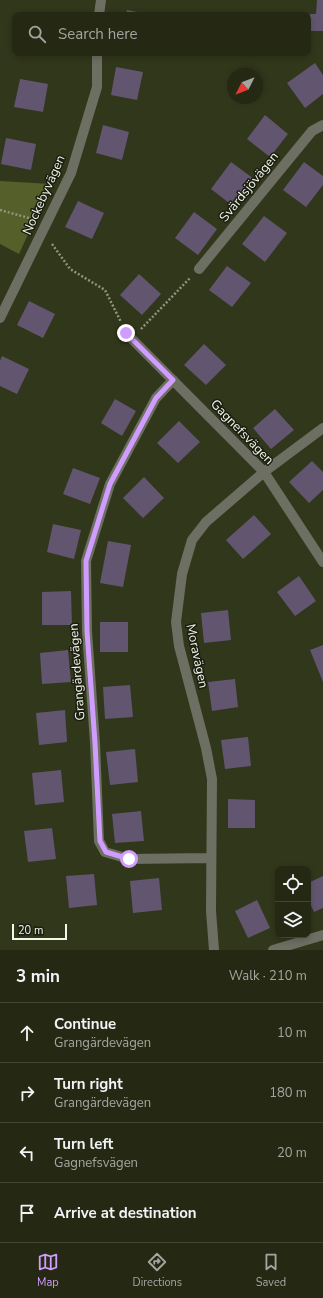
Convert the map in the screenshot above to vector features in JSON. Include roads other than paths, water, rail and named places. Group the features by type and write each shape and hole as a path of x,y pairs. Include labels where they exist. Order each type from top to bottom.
{"street":[{"path":"99,12 100,0"},
{"name":"Nockebyvägen","path":"0,318 71,173 96,87 97,56"},
{"name":"Svärdsjövägen","path":"199,269 312,130 323,125"},
{"name":"Gagnefsvägen","path":"126,333 264,472 323,562"},
{"name":"Grangärdevägen","path":"173,380 156,398 110,484 86,561 87,631 100,841 106,852 129,859 211,858"},
{"name":"Moravägen","path":"214,950 211,911 212,779 206,748 179,646 176,622 182,574 192,540 206,522 264,472 323,428"},
{"path":"273,950 323,935"}]}
